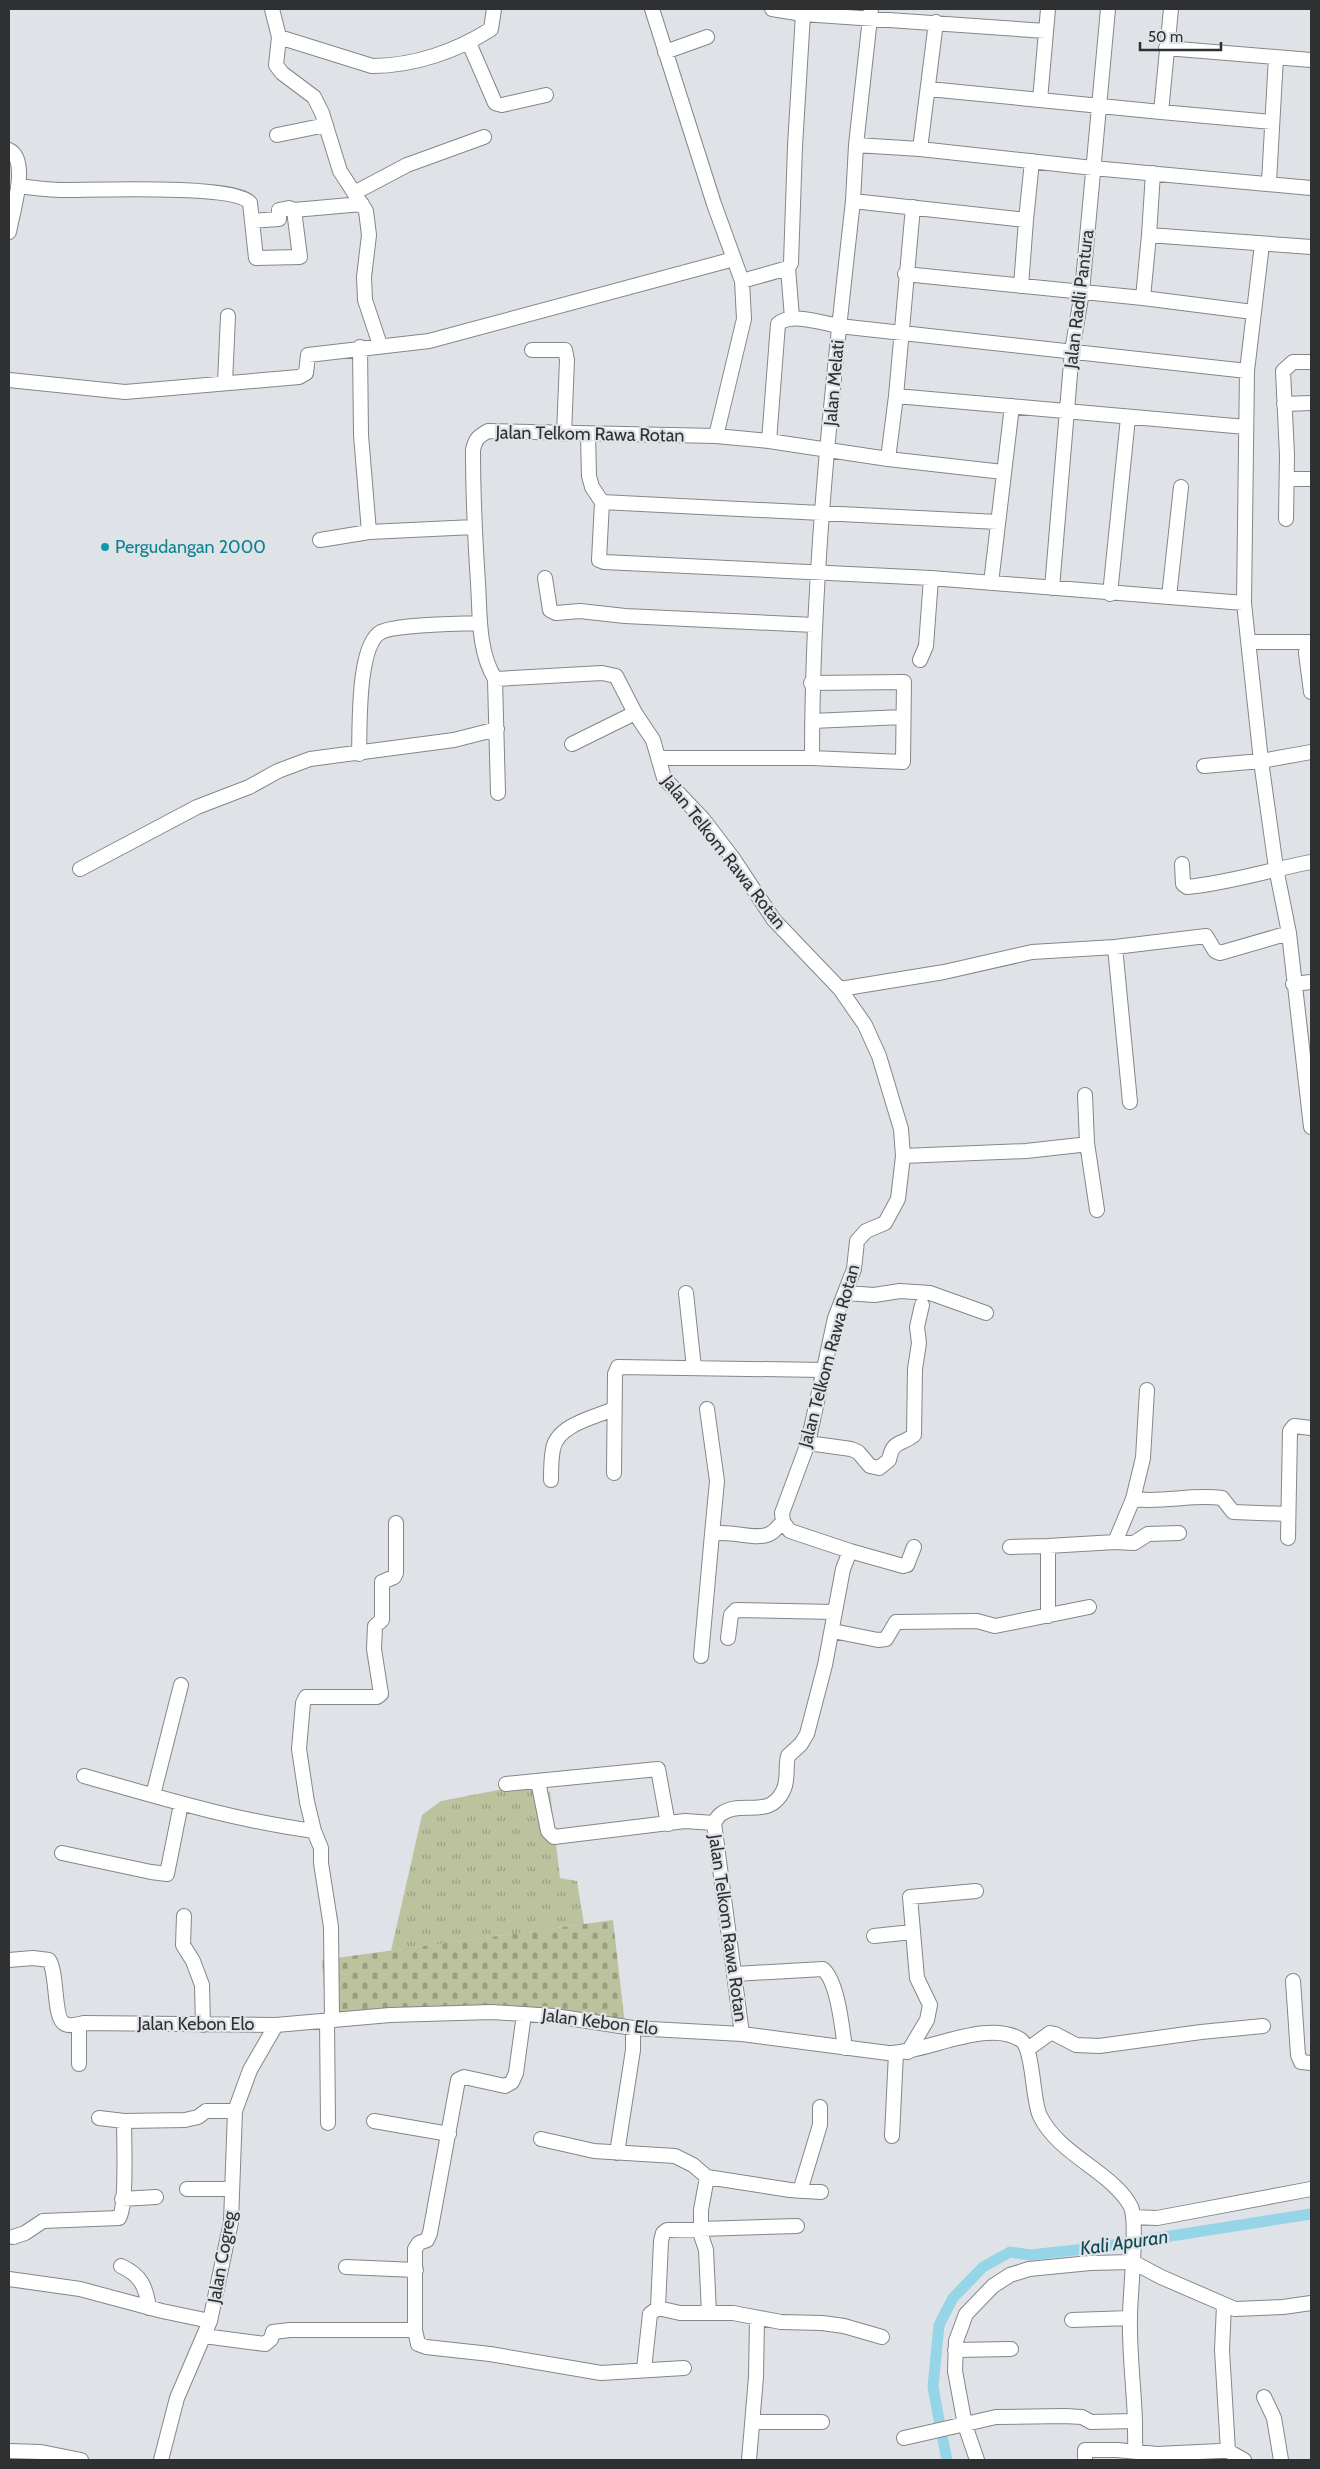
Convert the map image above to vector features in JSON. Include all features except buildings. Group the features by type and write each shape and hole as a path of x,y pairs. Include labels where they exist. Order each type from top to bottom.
{"street":[{"path":"272,9 279,38 276,65 282,73 314,97 326,125 340,171 366,211 369,226 364,277 365,300 380,345"},
{"path":"279,38 372,66 386,66 424,58 469,43 492,29 494,9"},
{"path":"652,9 742,281 744,319 716,436"},
{"path":"772,9 804,14 871,13 936,22 1046,31"},
{"path":"1040,100 1048,9"},
{"name":"Jalan Radli Pantura","path":"1052,588 1072,351 1082,292 1108,9"},
{"path":"1161,112 1171,9"},
{"name":"Jalan Melati","path":"812,758 811,683 816,573 839,326 853,201 856,145 871,13"},
{"path":"792,318 788,268 791,263 795,146 804,14"},
{"path":"920,149 929,90 936,22"},
{"path":"665,52 708,38"},
{"path":"469,43 494,103 498,105 546,95"},
{"path":"1166,48 1311,60"},
{"path":"1269,182 1276,58"},
{"path":"929,90 1272,122"},
{"path":"277,135 326,125"},
{"path":"252,221 278,218 278,210 289,208 294,210 358,198 407,165 484,137"},
{"path":"856,145 920,149 1093,168 1269,182 1311,188"},
{"path":"9,150 14,152 18,161 18,186 9,232"},
{"path":"1021,286 1032,161"},
{"path":"1143,298 1153,173"},
{"path":"18,186 49,190 99,188 210,192 247,198 250,203 256,258 300,257 294,210"},
{"path":"853,201 1026,220"},
{"path":"888,459 896,396 905,274 913,207"},
{"path":"1149,235 1311,247"},
{"path":"1262,244 1247,372 1244,603 1250,642 1261,761 1276,868 1289,933 1310,1101 1311,1126"},
{"path":"9,380 125,392 304,376 308,355 360,347 429,340 734,259"},
{"path":"742,281 788,268"},
{"path":"905,274 1143,298 1253,312"},
{"path":"225,383 228,316"},
{"path":"769,441 778,324 783,320 792,318 839,326 1247,372"},
{"path":"360,347 361,435 369,532"},
{"path":"532,350 565,350 567,360 564,434"},
{"path":"1286,519 1287,479 1283,371 1293,362 1311,362"},
{"path":"896,396 1246,427"},
{"path":"1284,404 1311,403"},
{"path":"991,583 1012,406"},
{"path":"1110,594 1128,418"},
{"name":"Jalan Telkom Rawa Rotan","path":"783,1522 785,1503 808,1443 835,1318 846,1294 854,1269 857,1241 866,1231 885,1223 898,1199 903,1156 901,1129 879,1056 865,1025 840,989 774,920 732,857 703,819 664,778 653,740 635,713 616,676 610,674 495,679 485,657 480,622 474,527 474,442 479,436 488,431 588,435 716,436 769,441 888,459 1003,472"},
{"path":"588,435 589,476 592,487 602,502 599,560 931,578 1110,594 1244,603"},
{"path":"1287,479 1311,479"},
{"path":"1169,597 1180,487"},
{"path":"602,502 998,522"},
{"path":"320,540 369,532 474,527"},
{"path":"545,578 550,610 556,613 580,611 625,616 814,624"},
{"path":"920,660 926,646 931,578"},
{"path":"359,754 367,654 375,637 389,629 480,622"},
{"path":"1250,642 1309,642 1306,653 1311,692"},
{"path":"495,679 498,793"},
{"path":"658,758 812,758 903,762 902,717 904,682 811,683"},
{"path":"572,744 635,713"},
{"path":"812,721 902,717"},
{"path":"80,869 156,827 197,807 249,787 278,771 310,759 454,740 497,729"},
{"path":"1204,766 1261,761 1311,752"},
{"path":"1182,864 1183,884 1187,888 1216,885 1276,868 1311,862"},
{"path":"840,989 944,972 1032,952 1115,947 1206,936 1215,951 1220,953 1289,933"},
{"path":"1115,947 1130,1102"},
{"path":"1294,984 1311,982"},
{"path":"1085,1095 1087,1143 1098,1210"},
{"path":"903,1156 1026,1151 1087,1143"},
{"path":"846,1294 874,1295 900,1291 930,1294 986,1313"},
{"path":"686,1293 694,1368"},
{"path":"808,1443 851,1449 858,1452 870,1466 879,1468 889,1460 891,1449 894,1445 914,1436 915,1369 919,1343 917,1327 922,1305"},
{"path":"614,1473 615,1371 618,1367 824,1370"},
{"path":"1115,1542 1133,1499 1142,1458 1147,1390"},
{"path":"550,1480 553,1447 558,1437 568,1428 614,1409"},
{"path":"701,1656 717,1481 707,1409"},
{"path":"1288,1538 1290,1431 1294,1426 1311,1428"},
{"path":"1133,1499 1149,1501 1211,1496 1222,1498 1233,1512 1288,1514"},
{"path":"712,1534 722,1531 757,1536 771,1534 783,1522 790,1531 850,1551 904,1566 907,1565 914,1547"},
{"path":"328,2123 331,1927 321,1863 321,1848 307,1802 299,1749 303,1704 306,1697 377,1697 381,1694 374,1649 374,1626 382,1620 382,1582 394,1578 396,1573 396,1523"},
{"path":"1010,1547 1115,1542 1134,1543 1148,1534 1179,1533"},
{"path":"1048,1546 1048,1616"},
{"name":"Jalan Telkom Rawa Rotan","path":"742,2034 714,1823 721,1814 732,1809 768,1807 784,1790 788,1756 801,1744 807,1734 833,1631 843,1569 850,1551"},
{"path":"833,1631 878,1640 886,1639 896,1622 977,1621 995,1626 1089,1607"},
{"path":"728,1638 730,1614 736,1610 835,1612"},
{"path":"153,1795 181,1685"},
{"path":"506,1784 658,1769 668,1824"},
{"path":"84,1776 181,1804 260,1823 314,1830"},
{"path":"538,1781 548,1831 554,1837 685,1821 714,1823"},
{"path":"62,1853 167,1874 181,1804"},
{"path":"892,2136 902,2053 927,2020 930,2005 917,1978 909,1901 911,1896 976,1891"},
{"path":"184,1916 183,1945 193,1961 202,1985 203,2025"},
{"path":"874,1936 912,1932"},
{"name":"Jalan Kebon Elo","path":"9,1960 33,1958 49,1960 55,1972 60,2021 70,2026 79,2024 276,2025 409,2014 492,2012 524,2014 632,2028 742,2034 845,2048 902,2053 962,2036 984,2033 1022,2040 1028,2049"},
{"path":"735,1974 823,1969 829,1978 837,2004 845,2048"},
{"path":"1293,1981 1298,2055 1301,2062 1311,2062"},
{"path":"524,2014 516,2073 512,2082 505,2086 461,2078 457,2086 430,2233 427,2240 419,2243 415,2249 415,2330 418,2344 426,2347 490,2354 601,2373 684,2368"},
{"path":"79,2024 79,2064"},
{"name":"Jalan Cogreg","path":"161,2460 177,2398 210,2321 231,2222 235,2111 250,2070 276,2025"},
{"path":"1135,2456 1130,2318 1133,2258 1132,2210 1115,2188 1060,2143 1040,2117 1035,2099 1028,2049 1050,2033 1076,2045 1099,2046 1201,2032 1263,2026"},
{"path":"617,2153 632,2050 632,2028"},
{"path":"800,2191 820,2125 820,2107"},
{"path":"99,2118 124,2121 185,2120 198,2117 206,2110 235,2111"},
{"path":"13,2237 25,2234 43,2220 117,2218 122,2210 124,2121"},
{"path":"374,2121 449,2134"},
{"path":"541,2139 594,2151 651,2153 675,2156 708,2177 800,2191 821,2192"},
{"path":"708,2177 701,2210 701,2230 706,2250 709,2313"},
{"path":"187,2189 232,2189"},
{"path":"1133,2222 1311,2189"},
{"path":"122,2199 156,2198"},
{"path":"658,2308 663,2233 670,2229 701,2230 797,2226"},
{"path":"977,2460 959,2426 955,2371 956,2340 966,2314 993,2286 1010,2275 1029,2270 1133,2258 1224,2305 1247,2310 1311,2303"},
{"path":"121,2266 139,2278 146,2292 149,2308"},
{"path":"346,2267 416,2270"},
{"path":"9,2279 80,2289 149,2308 210,2321"},
{"path":"1223,2454 1222,2350 1224,2305"},
{"path":"644,2369 650,2314 658,2308 680,2313 743,2314 757,2319 799,2324 830,2324 882,2337"},
{"path":"1072,2320 1130,2318"},
{"path":"749,2460 753,2422 757,2319"},
{"path":"204,2336 265,2344 271,2339 273,2332 290,2330 415,2330"},
{"path":"955,2350 1011,2349"},
{"path":"1264,2397 1274,2418 1281,2460"},
{"path":"904,2438 996,2417 1065,2416 1082,2417 1091,2422 1135,2421"},
{"path":"753,2422 822,2422"},
{"path":"1085,2460 1085,2450 1135,2456 1223,2454 1244,2460"},
{"path":"9,2451 41,2452 81,2460"}],"green space":[{"path":"524,1785 550,1792 560,1878 577,1881 584,1924 391,1951 422,1815 441,1801"},
{"path":"613,1920 625,2025 580,2018 326,2019 322,1960"}],"waterway":[{"name":"Kali Apuran","path":"939,2420 933,2387 939,2325 953,2298 983,2267 1010,2252 1030,2255 1094,2248 1311,2214"},
{"path":"943,2440 947,2460"}],"place":[{"name":"Pergudangan 2000","path":"105,547"}]}
